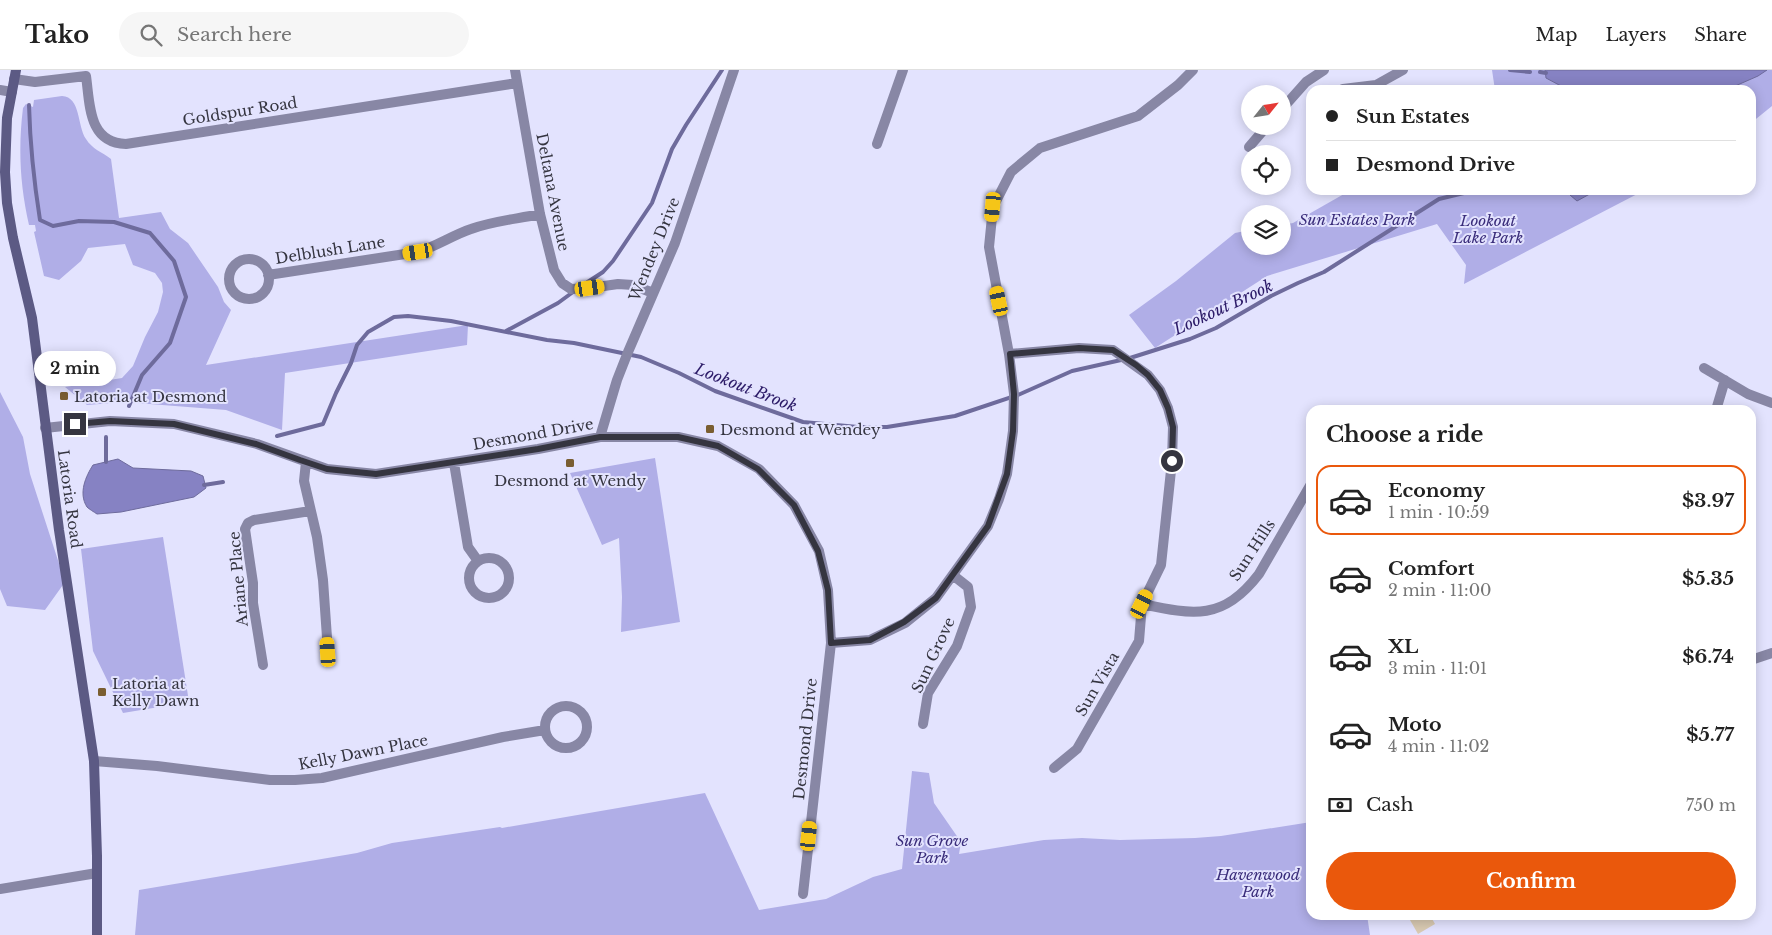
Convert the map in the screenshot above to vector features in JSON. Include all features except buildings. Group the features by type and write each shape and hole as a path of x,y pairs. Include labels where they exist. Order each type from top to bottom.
{"main road":[{"name":"Latoria Road","path":"15,74 7,118 4,172 13,238 32,318 45,428 94,761 97,935"}],"street":[{"name":"Deltana Avenue","path":"516,70 540,214 554,270 562,283 571,289 618,284 633,285 653,293"},
{"name":"Wendey Drive","path":"600,437 617,380 675,243 734,70"},
{"path":"877,144 904,70"},
{"path":"831,643 870,640 904,622 936,598 954,576 988,526 1007,474 1013,431 1014,394 1010,354 989,247 993,207 1011,172 1040,148 1138,116 1178,85 1193,70"},
{"path":"1291,99 1306,82 1324,70"},
{"path":"1376,85 1403,70"},
{"name":"Goldspur Road","path":"15,74 35,82 86,73 92,117 96,128 102,136 116,144 126,144 517,83"},
{"path":"0,90 12,92"},
{"path":"1250,145 1259,135"},
{"name":"Delblush Lane","path":"268,275 418,252 484,224 540,214"},
{"path":"1010,354 1079,348 1113,350 1148,375 1160,390 1168,408 1173,427 1172,461 1161,565 1142,604"},
{"path":"1704,368 1748,394 1772,402"},
{"path":"1718,405 1725,380"},
{"name":"Desmond Drive","path":"45,428 110,421 174,424 256,444 327,469 376,474 454,463 600,437 678,437 718,446 758,469 794,505 818,551 828,590 831,643 803,894"},
{"path":"306,462 304,482 317,537 323,580 328,652"},
{"path":"454,463 468,547 478,561"},
{"name":"Sun Hills","path":"1142,604 1182,612 1204,612 1227,604 1240,595 1258,574 1306,492"},
{"name":"Ariane Place","path":"263,665 253,603 253,583 245,529 248,523 254,520 310,511"},
{"path":"486,558 495,559 502,563 507,570 509,578 507,586 503,593 495,598 487,599 472,591 469,583 469,574 472,567 478,561 486,558"},
{"name":"Sun Grove","path":"923,724 928,693 957,646 971,607 968,587 954,576"},
{"name":"Sun Vista","path":"1054,768 1077,749 1139,641 1142,604"},
{"path":"1756,658 1772,653"},
{"path":"566,707 575,708 582,714 586,721 587,730 584,738 578,744 570,748 562,748 548,738 545,730 546,721 551,713 558,708 566,707"},
{"name":"Kelly Dawn Place","path":"94,761 157,766 270,780 295,780 322,778 503,737 545,730"},
{"path":"0,889 97,873"}],"green space":[{"path":"1492,70 1772,70 1772,106 1756,119 1756,85 1494,85"},
{"path":"62,96 73,101 83,133 88,142 111,159 119,218 161,212 170,229 188,243 218,287 224,302 231,310 206,365 468,325 467,345 285,373 282,430 226,410 124,402 87,405 65,387 122,378 133,366 158,312 163,292 162,283 155,273 133,265 125,244 88,248 81,261 59,280 44,276 34,232 36,231 35,225 29,225 24,196 20,152 21,123 23,108 26,104 33,107 34,100"},
{"path":"1342,195 1635,195 1464,284 1466,265 1437,224 1267,276 1155,348 1129,315 1176,281 1235,233 1241,232 1241,255 1291,255 1291,223"},
{"path":"0,392 23,437 30,474 65,582 45,610 7,606 0,589"},
{"path":"655,458 680,622 621,632 622,597 619,538 602,545 570,473"},
{"path":"163,537 189,702 123,713 93,651 81,549"},
{"path":"912,771 929,773 934,803 961,842 959,854 1044,840 1195,838 1221,836 1306,823 1306,920 1368,920 1370,935 135,935 139,890 357,853 392,843 502,828 705,793 759,910 826,899 873,877 902,869"}],"shaded area":[{"path":"1545,70 1767,70 1737,85 1559,85 1546,78"},
{"path":"1570,195 1588,195 1577,201"},
{"path":"118,459 133,468 191,471 203,476 206,488 194,497 121,512 97,514 87,507 84,502 83,490 86,479 93,465"}],"waterway":[{"path":"583,285 603,272 613,261 652,203 672,149 722,70"},
{"path":"1510,70 1530,72"},
{"path":"1540,72 1546,73"},
{"path":"29,105 30,134 40,220 53,226 79,221 114,222 150,233 174,261 186,297 170,343 142,375 129,406"},
{"name":"Lookout Brook","path":"277,436 323,424 351,363 357,345 368,332 394,317 408,316 451,321 641,357 715,391 803,422 858,427 887,427 955,416 1018,395 1072,371 1130,358 1190,339 1216,328 1271,296 1324,272 1439,199 1456,195"},
{"path":"506,331 558,303 573,292"},
{"path":"106,437 106,462"},
{"name":"Lookout Brook","path":"204,485 223,482"}],"place":[{"name":"Latoria at Desmond","path":"64,396"},
{"name":"Desmond at Wendey","path":"710,429"},
{"name":"Desmond at Wendy","path":"570,463"},
{"name":"Latoria at Kelly Dawn","path":"102,692"}],"route":[{"path":"75,424 110,421 147,421 174,424 215,432 256,444 327,469 376,474 538,449 600,437 678,437 718,446 758,469 794,505 818,551 828,590 831,643 870,640 904,622 936,598 954,576 988,526 1007,474 1013,431 1014,394 1010,354 1079,348 1113,350 1136,365 1148,375 1160,390 1168,408 1173,427 1172,461"}],"park label":[{"name":"Sun Estates Park","path":"1357,219"},
{"name":"Lookout Lake Park","path":"1488,228"},
{"name":"Sun Grove Park","path":"932,848"},
{"name":"Havenwood Park","path":"1258,882"}]}
